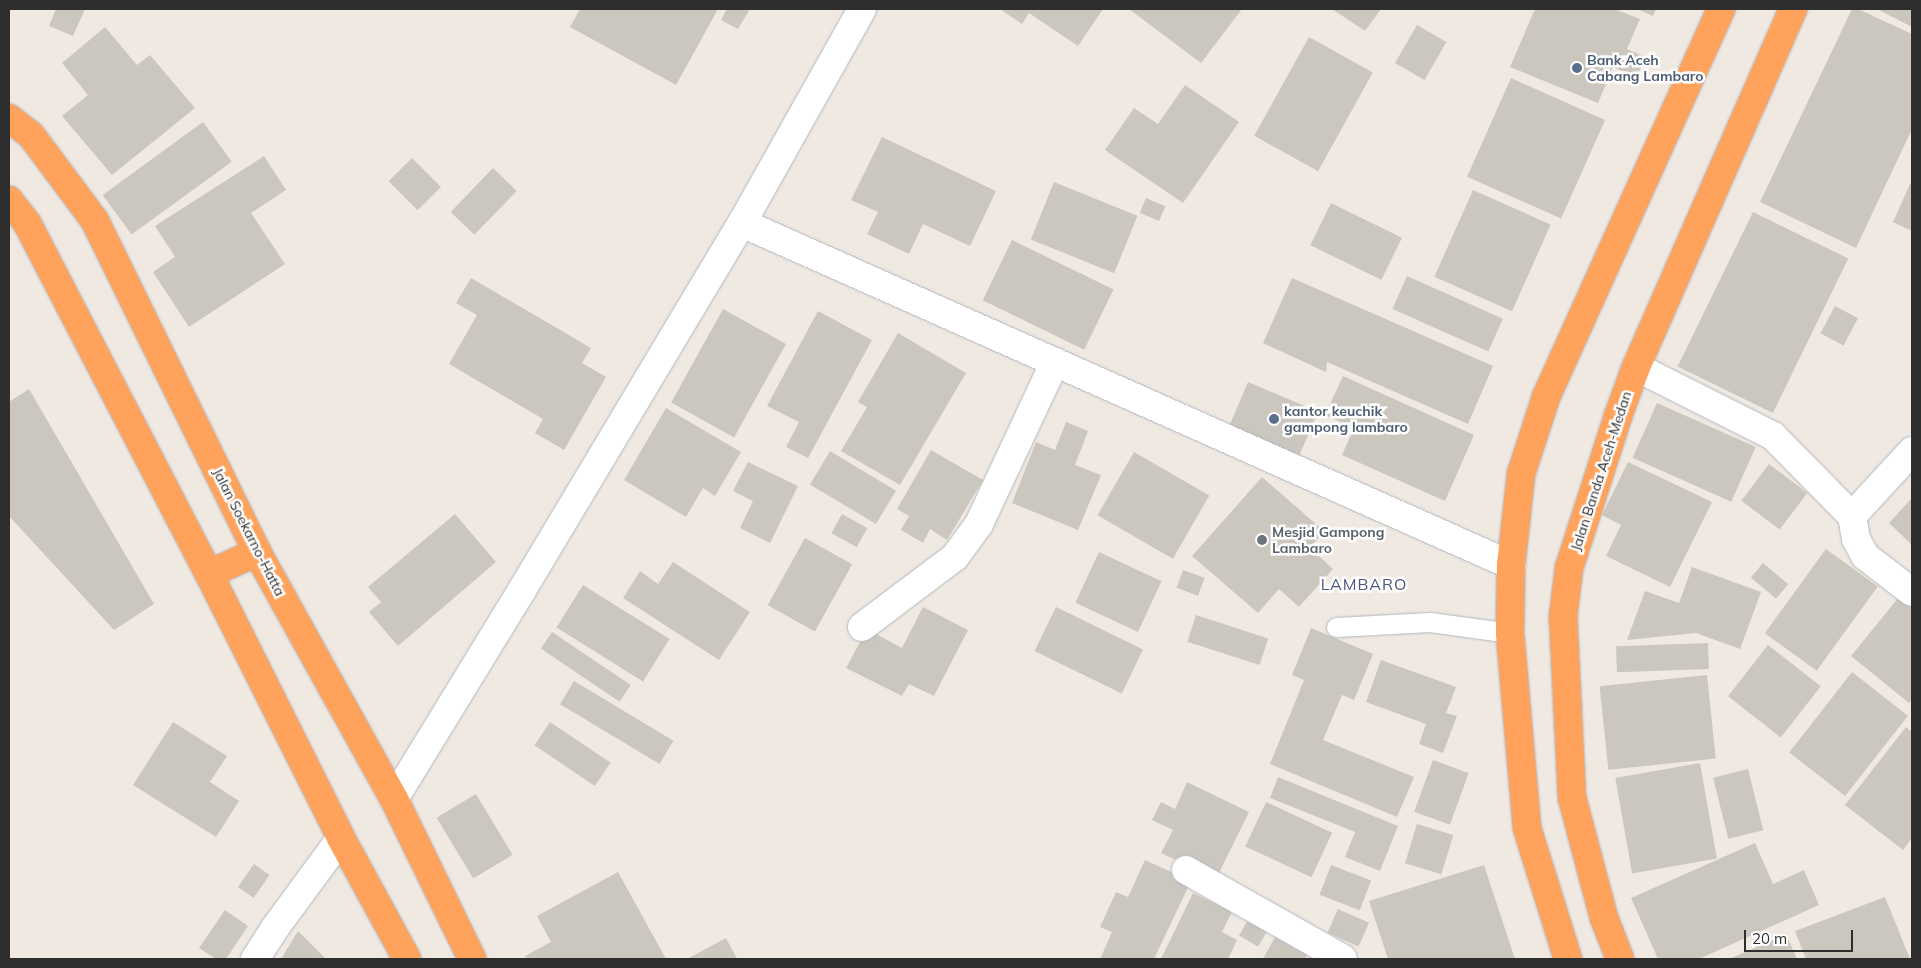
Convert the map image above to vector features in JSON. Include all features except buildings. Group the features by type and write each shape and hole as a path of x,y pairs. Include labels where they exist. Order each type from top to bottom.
{"highway":[{"path":"1568,959 1527,828 1510,633 1510,565 1521,474 1546,397 1721,9"},
{"name":"Jalan Banda Aceh-Medan","path":"1620,959 1604,918 1572,798 1563,617 1569,568 1618,416 1636,367 1793,9"},
{"name":"Jalan Soekarno-Hatta","path":"9,118 31,135 95,221 257,552 394,799 472,959"},
{"path":"9,200 27,223 209,574 341,838 407,959"},
{"path":"209,574 257,552"}],"street":[{"path":"394,799 742,223 862,9"},
{"path":"742,223 1510,565"},
{"path":"862,627 955,557 979,524 1055,362"},
{"path":"1636,367 1773,436 1852,516 1856,539 1864,556 1912,592"},
{"path":"1852,516 1912,451"},
{"path":"255,959 275,928 341,838"},
{"path":"1186,870 1343,959"}],"lane":[{"path":"1336,627 1430,622 1510,633"}],"place":[{"name":"Bank Aceh Cabang Lambaro","path":"1577,68"},
{"name":"kantor keuchik gampong lambaro","path":"1274,419"},
{"name":"Mesjid Gampong Lambaro","path":"1262,540"}],"district":[{"name":"LAMBARO","path":"1364,584"}]}
